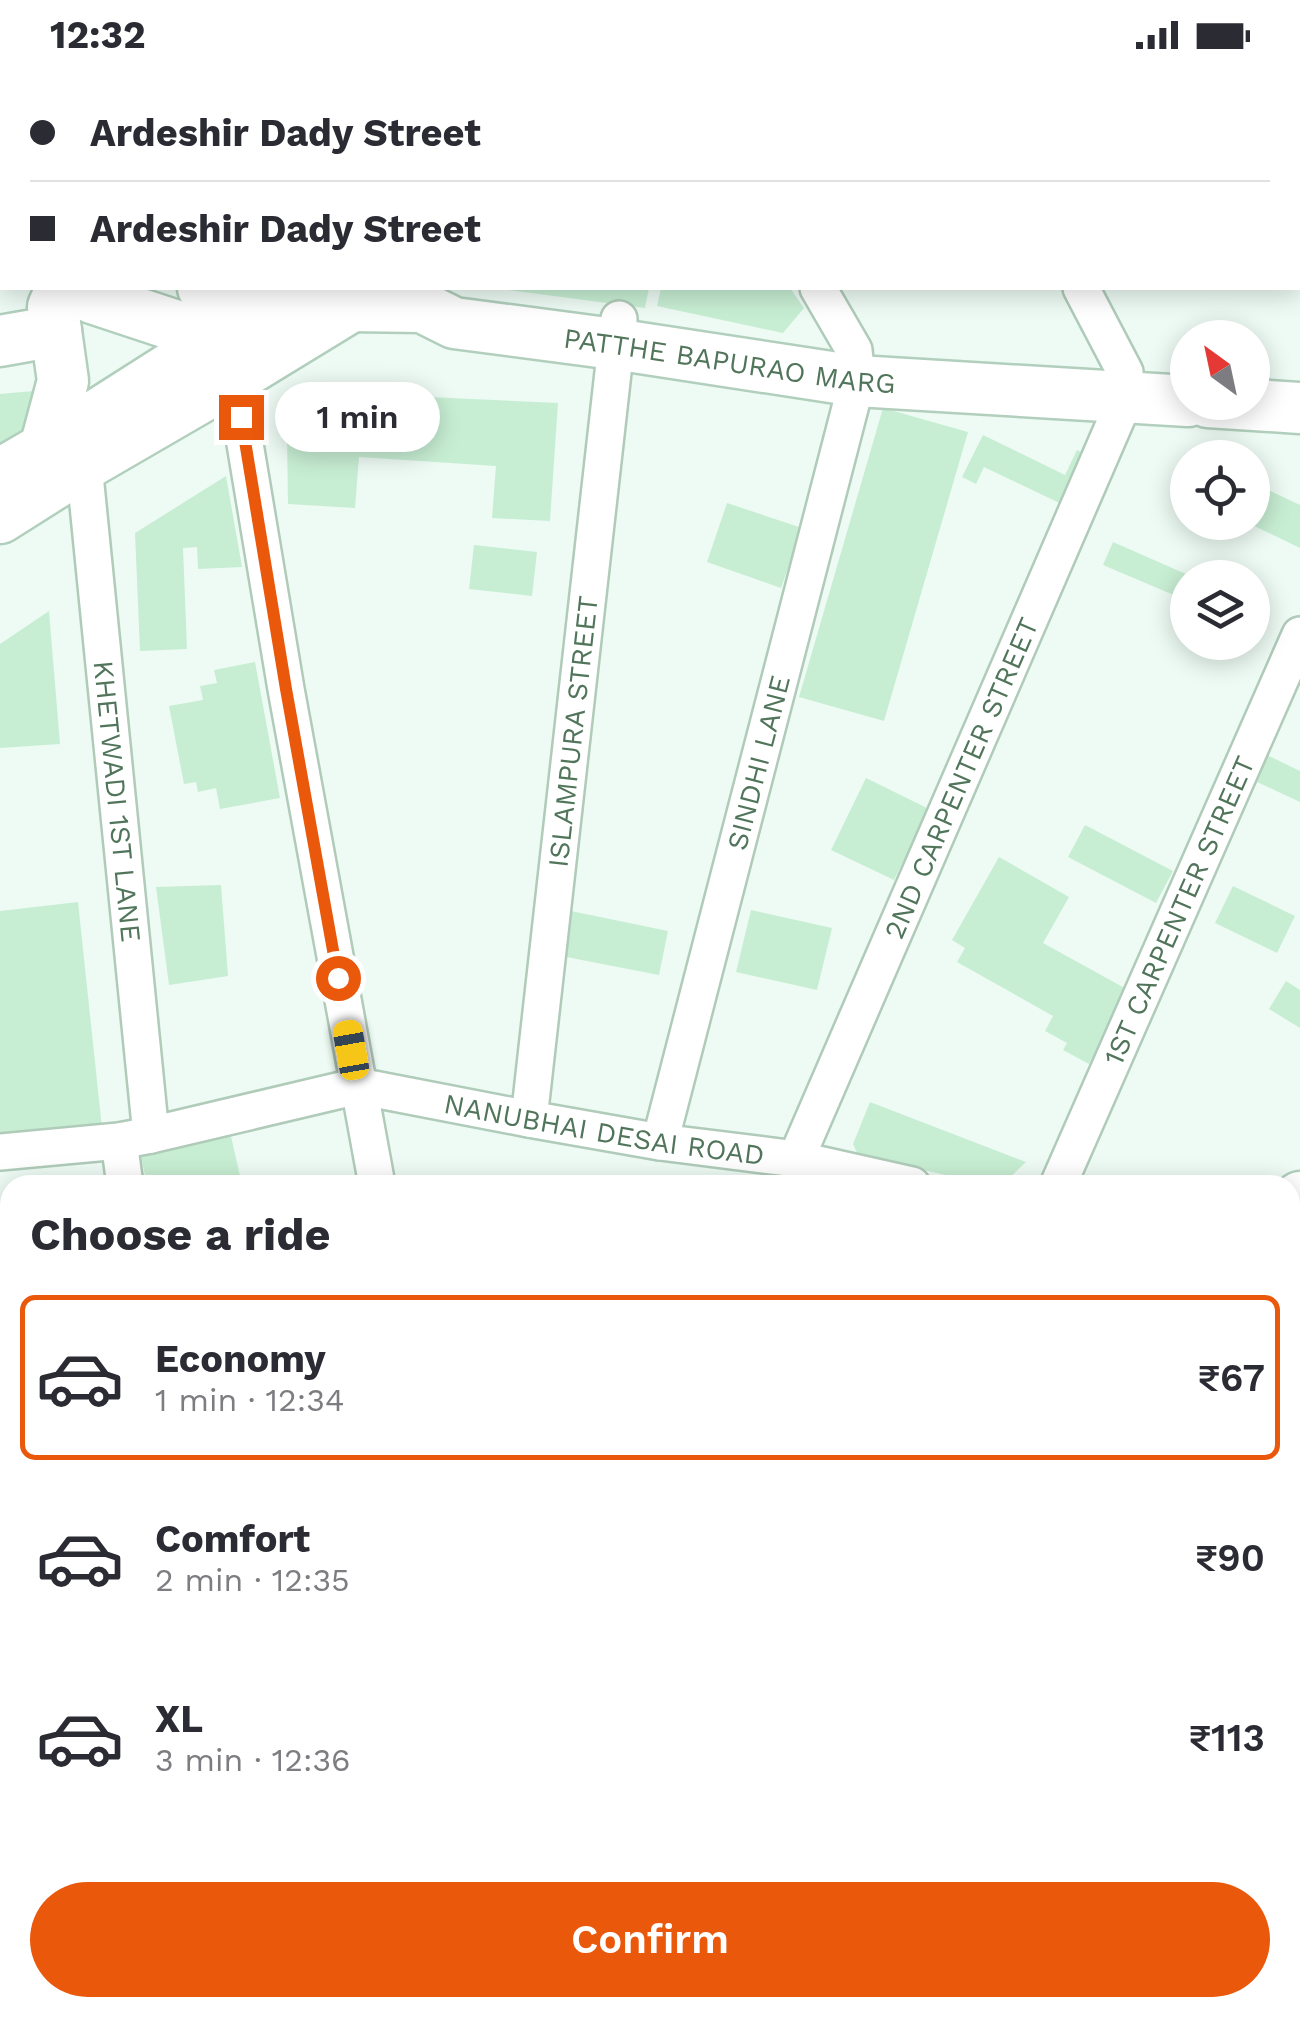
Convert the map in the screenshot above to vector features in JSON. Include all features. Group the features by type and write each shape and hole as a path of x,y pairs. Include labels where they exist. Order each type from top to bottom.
{"street":[{"path":"84,290 92,298 225,358 350,299"},
{"path":"191,290 225,358 376,1175"},
{"name":"PATTHE BAPURAO MARG","path":"230,290 350,299 454,324 617,332 855,366 1126,385 1170,396"},
{"path":"819,290 855,366"},
{"path":"1082,290 1126,385 1170,378"},
{"path":"0,518 64,457 225,358 350,299"},
{"path":"0,341 59,309 64,457"},
{"name":"ISLAMPURA STREET","path":"529,1120 617,332"},
{"name":"SINDHI LANE","path":"660,1142 855,366"},
{"path":"1270,380 1300,381"},
{"name":"2ND CARPENTER STREET","path":"796,1158 1126,385"},
{"path":"1270,406 1300,408"},
{"path":"0,474 64,457"},
{"name":"KHETWADI 1ST LANE","path":"64,457 135,1138 127,1175"},
{"name":"1ST CARPENTER STREET","path":"1062,1175 1300,636"},
{"path":"0,1152 135,1138 358,1086"},
{"name":"NANUBHAI DESAI ROAD","path":"358,1086 660,1142 796,1158 869,1175"}],"building":[{"path":"508,290 649,290 645,308"},
{"path":"661,290 791,290 804,308 783,333 657,306"},
{"path":"34,391 31,433 0,454 0,394"},
{"path":"342,393 558,403 550,521 492,518 496,466 359,457 355,508 288,504 287,434"},
{"path":"883,408 968,432 884,721 799,697"},
{"path":"983,435 1065,475 1077,450 1096,459 1072,509 984,467 976,484 962,477"},
{"path":"226,476 242,567 198,569 197,547 183,548 187,649 140,651 135,533"},
{"path":"1270,491 1300,505 1300,548 1270,534"},
{"path":"727,503 802,528 781,588 707,562"},
{"path":"1113,542 1170,567 1170,593 1103,565"},
{"path":"474,545 537,552 532,596 469,589"},
{"path":"49,611 60,744 0,748 0,644"},
{"path":"255,662 280,798 220,809 216,788 198,792 196,782 184,784 169,706 203,700 200,686 217,683 214,670"},
{"path":"1267,755 1300,771 1300,802 1255,781"},
{"path":"866,778 929,809 894,880 831,850"},
{"path":"1085,825 1173,871 1156,903 1068,857"},
{"path":"999,857 1069,897 1043,943 1130,991 1089,1064 1063,1050 1067,1043 1045,1031 1053,1016 957,962 965,948 952,940"},
{"path":"221,885 228,976 169,985 156,887"},
{"path":"1233,886 1295,916 1277,953 1215,923"},
{"path":"78,902 102,1128 0,1140 0,911"},
{"path":"566,910 668,931 659,975 556,955"},
{"path":"751,910 832,928 817,990 736,972"},
{"path":"1286,981 1300,990 1300,1028 1269,1009"},
{"path":"870,1102 1026,1162 1012,1175 945,1175 858,1155 853,1144"},
{"path":"231,1136 240,1175 145,1175 141,1156"}],"route":[{"path":"241,417 338,978"}]}
